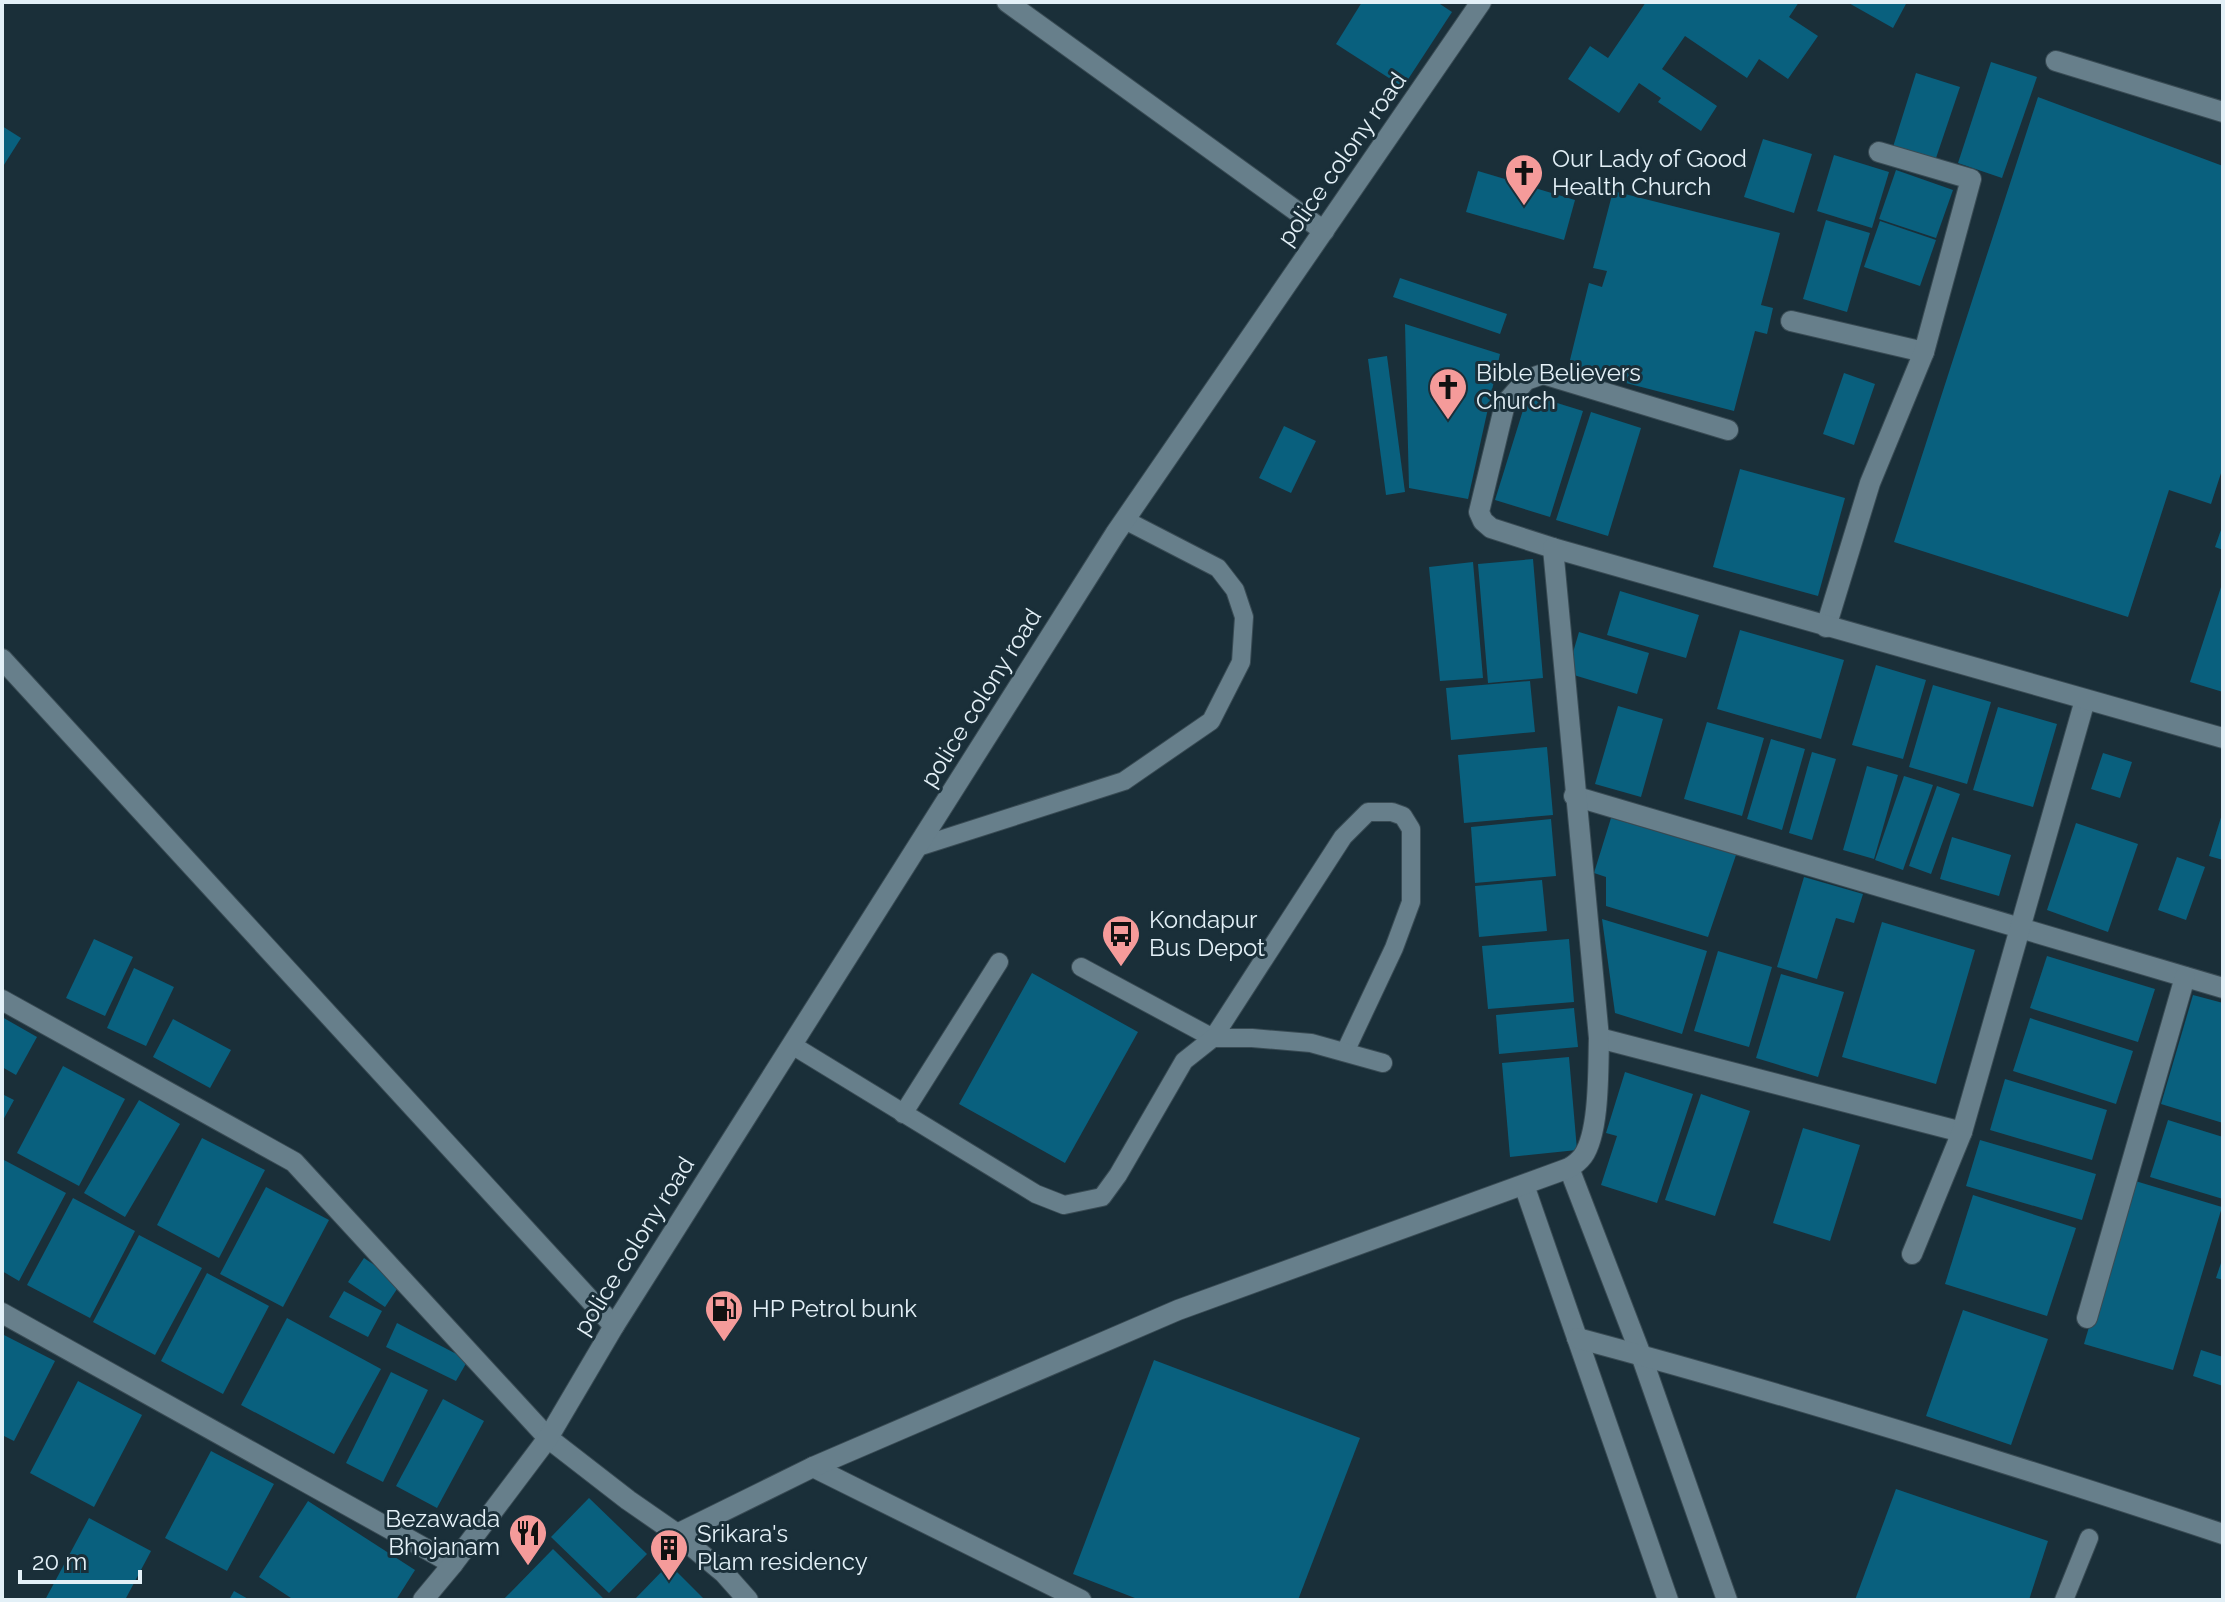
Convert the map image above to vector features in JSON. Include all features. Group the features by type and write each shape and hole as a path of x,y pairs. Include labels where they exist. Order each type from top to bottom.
{"street":[{"path":"1007,2 1324,231"},
{"name":"police colony road","path":"548,1438 614,1326 1125,520 1481,2"},
{"path":"2056,61 2223,112"},
{"path":"1826,627 1870,483 1924,352 1971,179 1879,152"},
{"path":"1791,321 1924,352"},
{"path":"1728,430 1543,374 1526,380 1505,404 1479,512 1491,528 1553,548 2223,738"},
{"path":"677,1534 813,1467 1178,1310 1569,1168 1584,1155 1598,1090 1599,1038 1553,548"},
{"path":"2,659 614,1326"},
{"path":"1912,1254 1962,1132 2085,700"},
{"path":"1574,796 2223,988"},
{"path":"2087,1318 2185,977"},
{"path":"2,1000 294,1162 548,1438 677,1534 724,1573 748,1600"},
{"path":"1599,1038 1962,1132"},
{"path":"1569,1168 1641,1355 1727,1600"},
{"path":"1524,1185 1668,1600"},
{"path":"2,1313 453,1564"},
{"path":"1577,1338 2028,1470 2223,1534"},
{"path":"429,1598 548,1438"},
{"path":"813,1467 1081,1600"}],"lane":[{"path":"918,847 1124,781 1211,721 1241,662 1244,617 1235,590 1218,568 1125,520"},
{"path":"792,1045 1036,1194 1064,1205 1102,1197 1184,1061 1213,1038 1343,837 1368,812 1392,812 1403,816 1411,829 1411,902 1394,948 1345,1052"},
{"path":"903,1114 999,962"},
{"path":"1081,967 1213,1038 1311,1043 1383,1063"},
{"path":"2064,1600 2089,1538"}],"building":[{"path":"1362,2 1437,2 1452,12 1403,87 1336,44"},
{"path":"1646,2 1799,2 1789,17 1818,36 1788,79 1759,59 1747,78 1685,36 1662,69 1717,106 1701,131 1658,102 1661,98 1639,83 1619,113 1568,79 1590,46 1608,58"},
{"path":"1847,2 1907,2 1893,28"},
{"path":"1991,62 2037,77 2002,178 1958,163"},
{"path":"1916,73 1960,87 1935,161 1893,147"},
{"path":"2038,97 2223,166 2223,467 2211,504 2169,490 2128,617 1894,542"},
{"path":"2,126 21,138 2,168"},
{"path":"1763,139 1812,154 1794,213 1744,197"},
{"path":"1834,155 1889,172 1872,228 1817,211"},
{"path":"1896,170 1953,190 1936,238 1879,219"},
{"path":"1478,171 1575,200 1564,240 1466,212"},
{"path":"1613,191 1780,233 1761,305 1773,308 1767,334 1755,331 1734,411 1568,368 1589,283 1602,287 1607,271 1593,268"},
{"path":"1826,220 1870,233 1847,312 1803,299"},
{"path":"1880,221 1936,240 1920,286 1864,267"},
{"path":"1400,278 1507,314 1500,334 1393,297"},
{"path":"1405,324 1500,354 1468,499 1409,488"},
{"path":"1387,356 1405,492 1386,495 1368,359"},
{"path":"1844,373 1875,384 1854,445 1823,434"},
{"path":"1528,394 1583,411 1550,517 1495,500"},
{"path":"1591,412 1641,428 1608,536 1556,520"},
{"path":"1284,426 1316,441 1291,493 1259,478"},
{"path":"1740,469 1845,498 1818,596 1713,567"},
{"path":"2223,524 2223,550 2215,547"},
{"path":"1533,559 1543,678 1488,683 1478,564"},
{"path":"1473,562 1483,678 1440,681 1429,567"},
{"path":"2223,581 2223,692 2190,682"},
{"path":"1620,591 1699,615 1686,658 1607,635"},
{"path":"1740,630 1844,660 1821,739 1717,709"},
{"path":"1579,632 1649,653 1637,694 1567,673"},
{"path":"1876,665 1926,680 1903,759 1852,745"},
{"path":"1530,681 1535,732 1451,740 1446,688"},
{"path":"1933,685 1991,702 1967,784 1909,767"},
{"path":"1618,706 1663,719 1641,797 1595,784"},
{"path":"1998,707 2057,724 2033,807 1973,790"},
{"path":"1707,722 1764,738 1742,816 1684,799"},
{"path":"1771,739 1805,749 1782,830 1747,819"},
{"path":"1547,747 1553,815 1464,823 1458,755"},
{"path":"1812,752 1836,759 1812,840 1789,833"},
{"path":"2103,753 2132,762 2120,798 2091,789"},
{"path":"1867,766 1898,775 1874,859 1843,850"},
{"path":"1904,776 1933,785 1903,870 1875,860"},
{"path":"1937,786 1960,794 1931,874 1909,866"},
{"path":"2223,811 2223,860 2209,856"},
{"path":"1611,818 1736,855 1708,937 1606,906 1606,877 1594,873"},
{"path":"1551,819 1556,876 1475,883 1471,827"},
{"path":"2076,823 2138,844 2108,932 2047,910"},
{"path":"1952,837 2011,855 1999,896 1940,879"},
{"path":"2177,857 2205,867 2186,920 2158,910"},
{"path":"1804,877 1863,894 1854,923 1836,918 1817,979 1777,967"},
{"path":"1542,880 1547,931 1479,937 1475,886"},
{"path":"1602,919 1707,951 1682,1034 1615,1013"},
{"path":"1882,922 1975,950 1936,1084 1842,1057"},
{"path":"94,939 133,957 105,1016 66,998"},
{"path":"1569,939 1574,1002 1488,1009 1482,946"},
{"path":"1718,951 1772,967 1749,1047 1694,1031"},
{"path":"2047,956 2155,989 2138,1042 2030,1008"},
{"path":"134,968 174,987 146,1046 107,1028"},
{"path":"1032,973 1138,1032 1065,1163 959,1104"},
{"path":"1781,974 1844,992 1818,1077 1756,1058"},
{"path":"2193,995 2223,1003 2223,1123 2161,1104"},
{"path":"1574,1008 1578,1047 1499,1054 1496,1015"},
{"path":"2,1017 37,1037 16,1075 2,1067"},
{"path":"2030,1018 2133,1051 2116,1104 2013,1071"},
{"path":"173,1019 231,1050 210,1088 153,1057"},
{"path":"1569,1057 1577,1150 1510,1157 1502,1063"},
{"path":"63,1066 125,1099 79,1186 17,1153"},
{"path":"1625,1072 1693,1094 1657,1203 1601,1185 1617,1136 1606,1133"},
{"path":"2005,1079 2107,1110 2092,1160 1990,1130"},
{"path":"2,1094 14,1100 2,1122"},
{"path":"1701,1094 1750,1111 1715,1216 1665,1200"},
{"path":"139,1100 180,1124 125,1217 84,1193"},
{"path":"2168,1120 2223,1137 2223,1199 2150,1177"},
{"path":"1803,1128 1860,1145 1830,1241 1773,1223"},
{"path":"202,1138 265,1170 219,1258 157,1225"},
{"path":"1980,1140 2096,1174 2082,1220 1966,1186"},
{"path":"4,1160 66,1193 19,1281 2,1271"},
{"path":"2132,1180 2222,1207 2173,1370 2084,1344"},
{"path":"266,1187 329,1220 283,1307 220,1274"},
{"path":"1973,1195 2076,1228 2047,1316 1945,1284"},
{"path":"73,1198 135,1231 90,1318 27,1285"},
{"path":"139,1235 202,1268 155,1355 93,1322"},
{"path":"2223,1257 2223,1280 2216,1278"},
{"path":"364,1258 401,1283 385,1307 348,1282"},
{"path":"207,1273 269,1306 223,1394 161,1361"},
{"path":"344,1291 382,1311 368,1337 329,1317"},
{"path":"1963,1310 2048,1339 2011,1445 1926,1416"},
{"path":"287,1318 381,1369 334,1454 241,1405"},
{"path":"397,1323 468,1360 456,1381 386,1347"},
{"path":"2,1334 55,1361 14,1441 2,1435"},
{"path":"2201,1350 2223,1357 2223,1386 2193,1376"},
{"path":"1154,1360 1360,1438 1298,1600 1140,1600 1073,1574"},
{"path":"391,1372 428,1390 383,1482 346,1463"},
{"path":"78,1381 142,1415 94,1507 30,1473"},
{"path":"443,1399 484,1421 437,1508 396,1486"},
{"path":"211,1451 274,1484 227,1571 165,1538"},
{"path":"1896,1489 2048,1541 2029,1600 1855,1600"},
{"path":"589,1498 647,1554 609,1593 551,1537"},
{"path":"308,1501 415,1570 396,1600 294,1600 259,1577"},
{"path":"89,1518 151,1551 125,1600 45,1600"},
{"path":"553,1549 605,1600 503,1600"},
{"name":"Srikara's Plam residency","path":"669,1564 705,1600 634,1600"},
{"path":"234,1591 250,1600 229,1600"}],"place":[{"name":"Our Lady of Good Health Church","path":"1524,207"},
{"name":"Bible Believers Church","path":"1448,421"},
{"name":"Kondapur Bus Depot","path":"1121,968"},
{"name":"HP Petrol bunk","path":"724,1343"},
{"name":"Bezawada Bhojanam","path":"528,1567"},
{"name":"Srikara's Plam residency","path":"669,1582"}]}
